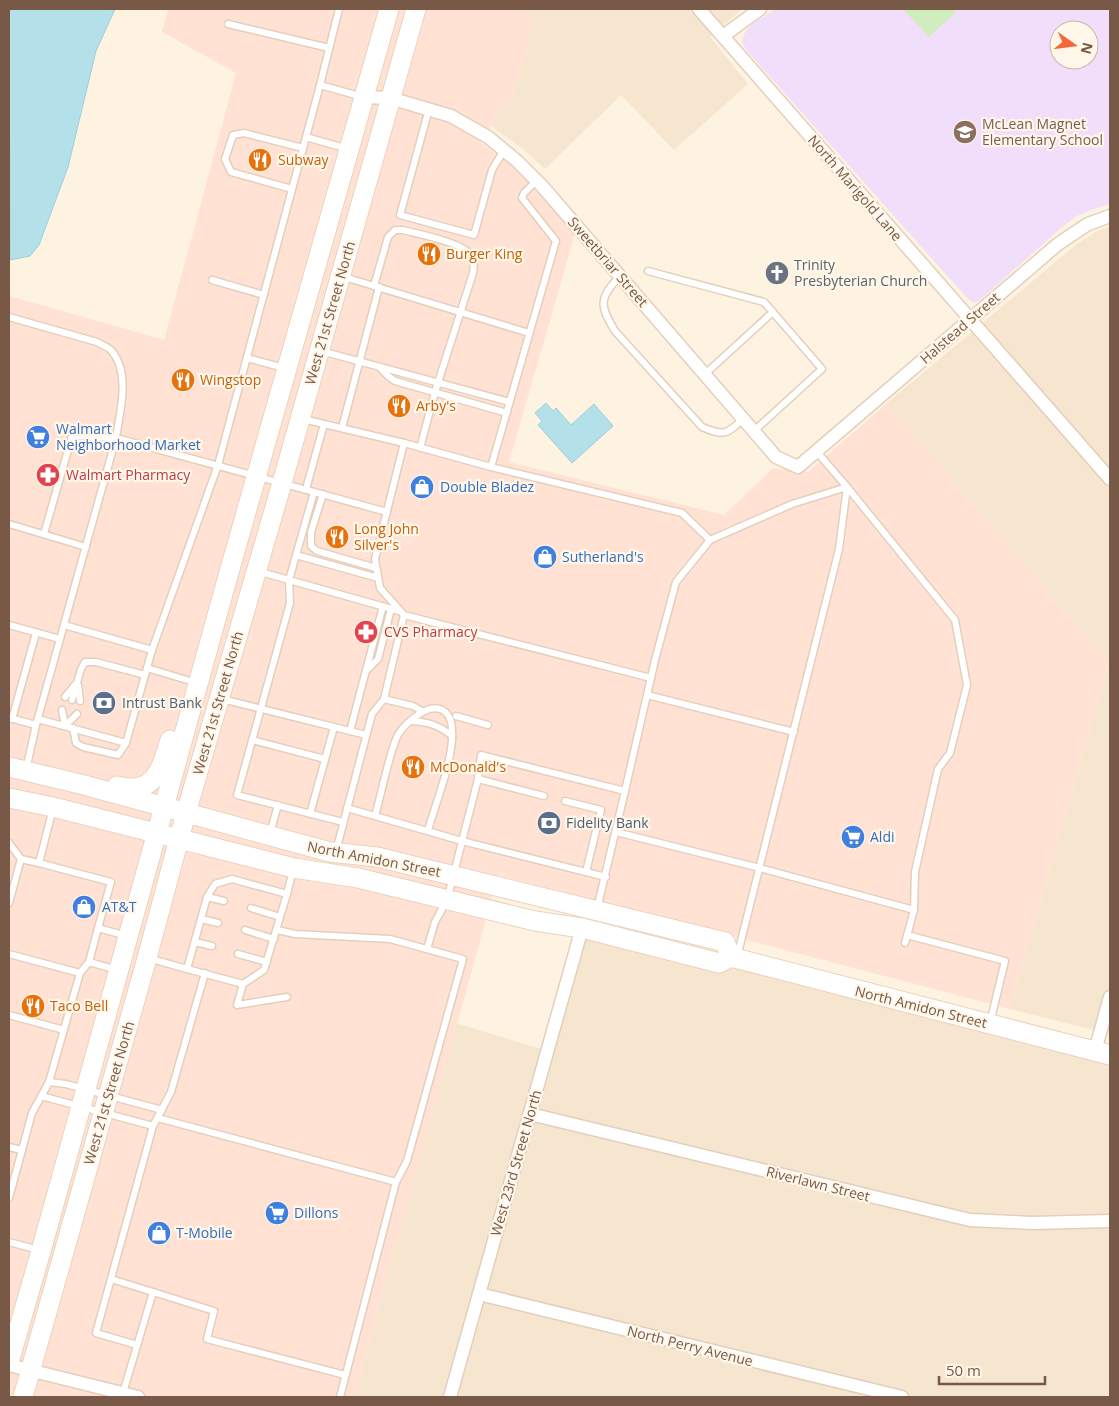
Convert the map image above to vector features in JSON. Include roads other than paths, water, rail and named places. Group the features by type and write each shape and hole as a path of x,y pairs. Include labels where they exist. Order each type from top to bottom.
{"main road":[{"name":"West 21st Street North","path":"9,1363 226,583 389,9"},
{"name":"West 21st Street North","path":"23,1397 186,813 301,418 416,9"},
{"path":"84,785 94,780 128,789 138,788 154,779 161,770 208,608 226,583"},
{"name":"North Amidon Street","path":"17,769 84,785 335,853 377,857 725,942 734,958"},
{"name":"North Amidon Street","path":"9,798 53,807 294,868 358,878 535,921 582,928 719,963 734,958 1103,1053"}],"street":[{"name":"North Marigold Lane","path":"699,9 1110,479"},
{"path":"723,36 760,9"},
{"name":"Sweetbriar Street","path":"364,97 390,98 430,109 451,116 488,137 537,180 776,457 798,467 817,452"},
{"name":"Halstead Street","path":"817,452 1065,238 1088,224 1110,216"},
{"name":"West 23rd Street North","path":"450,1397 582,928"},
{"path":"1103,1053 1110,996"},
{"name":"Riverlawn Street","path":"530,1114 970,1220 1032,1223 1110,1221"},
{"name":"North Perry Avenue","path":"479,1294 902,1397"},
{"path":"9,1363 31,1371 138,1397"}],"lane":[{"path":"73,728 76,743 83,747 118,755 126,742 152,650 218,466 339,9"},
{"path":"228,24 329,48"},
{"path":"320,85 364,97"},
{"path":"430,109 400,215 474,235 492,170 504,150"},
{"path":"292,189 231,172 225,159 232,135 244,133 303,148"},
{"path":"306,137 350,150"},
{"path":"492,467 556,241 522,198 524,193 537,180"},
{"path":"342,428 388,237 395,230 403,230 462,246 471,255 474,263 420,448"},
{"path":"648,271 764,302 822,369 754,431"},
{"path":"340,276 529,333"},
{"path":"620,276 608,288 602,302 606,315 615,331 702,427 719,434 732,430 743,419"},
{"path":"212,280 264,295"},
{"path":"704,374 772,312"},
{"path":"9,317 97,342 110,349 120,365 122,392 116,438 86,547 37,722 17,769"},
{"path":"320,351 510,402"},
{"path":"247,358 288,368"},
{"path":"381,368 395,381 507,413"},
{"path":"301,418 682,513 710,540"},
{"path":"306,490 324,424"},
{"path":"44,534 72,436 116,438 387,512"},
{"path":"402,613 380,588 375,559 404,443"},
{"path":"817,452 955,620 967,685 950,753 938,769 915,872 914,910 905,943"},
{"path":"597,910 651,678 676,582 710,540 792,504 847,487"},
{"path":"734,958 760,868 839,549 847,487"},
{"path":"314,492 289,580 290,603 237,795 343,822"},
{"path":"323,494 311,532 311,546 317,551 376,568"},
{"path":"9,524 86,547"},
{"path":"296,555 378,578"},
{"path":"257,570 402,613 651,678"},
{"path":"350,731 383,606"},
{"path":"366,670 378,659 391,609"},
{"path":"335,853 372,714 384,699 402,613"},
{"path":"9,625 60,639"},
{"path":"64,625 152,650"},
{"path":"36,633 10,718 65,726 126,742"},
{"path":"69,698 77,682 80,669 86,662 96,662 187,680"},
{"path":"77,682 80,701"},
{"path":"647,695 794,732"},
{"path":"219,699 366,735"},
{"path":"384,699 413,706 422,711"},
{"path":"375,816 396,737 422,711 434,708 443,710 449,716 452,747 428,830"},
{"path":"65,711 65,726"},
{"path":"65,726 77,714"},
{"path":"456,716 488,725"},
{"path":"411,721 427,722 441,727 452,736"},
{"path":"310,814 334,727"},
{"path":"252,740 325,759"},
{"path":"427,948 435,922 447,900 478,779 481,755 625,791"},
{"path":"478,779 544,796"},
{"path":"565,801 601,810 586,872"},
{"path":"269,836 278,806"},
{"path":"39,863 53,807"},
{"path":"347,808 462,841 606,877"},
{"path":"616,832 760,868 914,910"},
{"path":"9,843 21,859 111,882 89,962 80,973 49,1082 32,1113 9,1196"},
{"path":"9,903 21,859"},
{"path":"287,997 237,1005 243,984 264,970 294,868"},
{"path":"187,969 207,897 215,884 232,879 287,894"},
{"path":"207,897 224,901"},
{"path":"251,908 280,918"},
{"path":"201,919 218,923"},
{"path":"98,928 128,937"},
{"path":"245,930 274,938"},
{"path":"277,930 296,934 390,939 463,959 407,1162 396,1182 340,1397"},
{"path":"907,935 1005,961 989,1024"},
{"path":"195,942 212,946"},
{"path":"9,954 80,973"},
{"path":"238,954 267,962"},
{"path":"147,958 243,984"},
{"path":"89,962 118,970"},
{"path":"137,1344 96,1332 154,1126 171,1092 205,974"},
{"path":"9,1015 64,1030"},
{"path":"49,1082 66,1084 83,1098 106,1104 154,1126"},
{"path":"41,1096 83,1098 106,1104 162,1110"},
{"path":"158,1118 396,1182"},
{"path":"9,1147 22,1150"},
{"path":"9,1242 41,1251"},
{"path":"111,1279 214,1311 207,1339 345,1375"},
{"path":"123,1394 153,1292"}],"water":[{"path":"9,9 115,9 96,51 68,167 39,245 30,256 10,260"},
{"path":"546,403 553,411 556,408 571,425 594,404 613,426 572,463 538,425 542,421 535,413"}],"place":[{"name":"McLean Magnet Elementary School","path":"965,132"},
{"name":"Subway","path":"260,160"},
{"name":"Burger King","path":"429,254"},
{"name":"Trinity Presbyterian Church","path":"777,273"},
{"name":"Wingstop","path":"183,380"},
{"name":"Arby's","path":"399,406"},
{"name":"Walmart Neighborhood Market","path":"38,437"},
{"name":"Walmart Pharmacy","path":"48,475"},
{"name":"Double Bladez","path":"422,487"},
{"name":"Long John Silver's","path":"337,537"},
{"name":"Sutherland's","path":"545,557"},
{"name":"CVS Pharmacy","path":"366,632"},
{"name":"Intrust Bank","path":"104,703"},
{"name":"McDonald's","path":"413,767"},
{"name":"Fidelity Bank","path":"549,823"},
{"name":"Aldi","path":"853,837"},
{"name":"AT&T","path":"84,907"},
{"name":"Taco Bell","path":"33,1006"},
{"name":"Dillons","path":"277,1213"},
{"name":"T-Mobile","path":"159,1233"}]}
